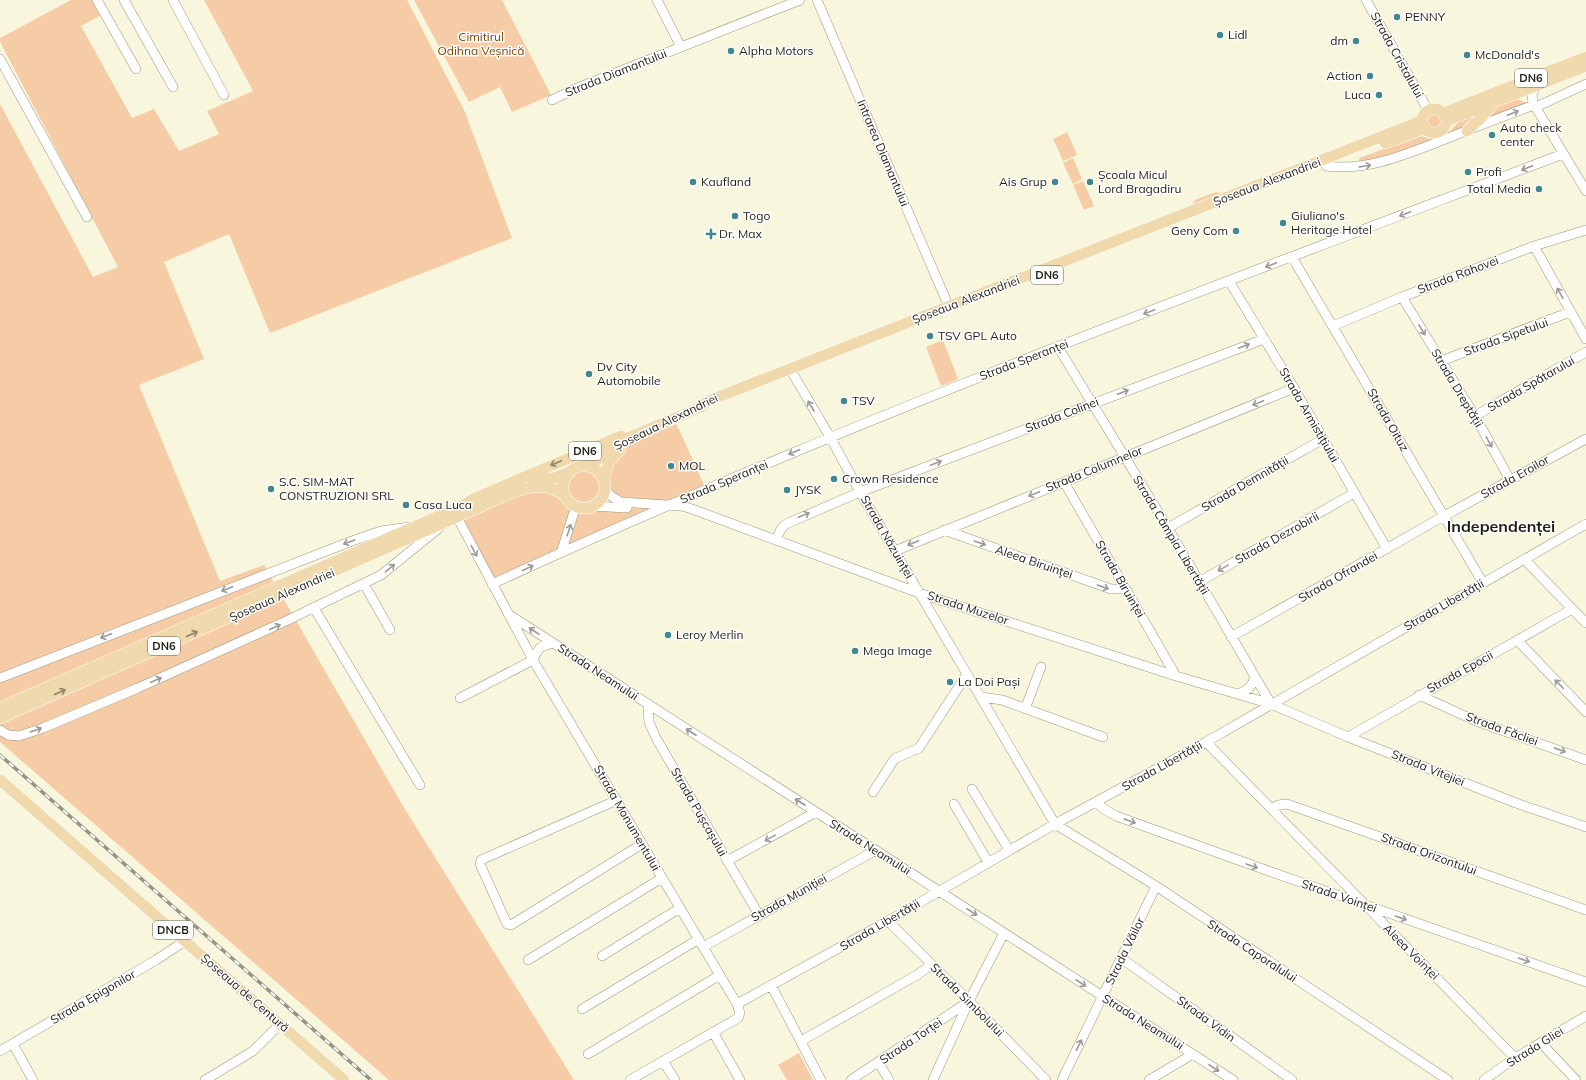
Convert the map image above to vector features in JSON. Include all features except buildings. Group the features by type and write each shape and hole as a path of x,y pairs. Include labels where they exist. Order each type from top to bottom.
{"main road":[{"name":"DN6","path":"1445,117 1586,57"},
{"name":"DN6","path":"1445,117 1495,101 1586,66"},
{"path":"1467,131 1482,117 1495,101"},
{"path":"1423,125 1424,114 1428,110 1435,109 1445,117"},
{"name":"DN6","path":"1423,125 1433,134 1439,133 1444,129 1445,117"},
{"name":"Șoseaua Alexandriei","path":"584,466 600,458 618,443 701,407 708,401 1423,125"},
{"name":"Șoseaua Alexandriei","path":"604,485 608,461 613,455 631,444 710,407 1326,166 1423,125"},
{"name":"DN6","path":"413,526 699,403 708,401"},
{"name":"DN6","path":"464,505 475,503 523,484 554,478 569,472 578,466 584,466 596,469 604,485 602,497 592,506"},
{"name":"DN6","path":"569,472 563,483 565,496 576,506"},
{"name":"Șoseaua Alexandriei","path":"7,708 316,580 453,518 525,488 548,487 565,496"},
{"path":"576,506 587,508 592,506"},
{"name":"Șoseaua Alexandriei","path":"0,718 7,708 413,526"},
{"name":"Șoseaua de Centură","path":"0,780 344,1080"}],"street":[{"path":"97,0 136,69"},
{"path":"124,0 173,87"},
{"path":"173,0 224,95"},
{"name":"Strada Diamantului","path":"656,0 681,47"},
{"name":"Strada Diamantului","path":"552,100 575,89 681,47 786,2 800,0"},
{"name":"Intrarea Diamantului","path":"817,0 949,307"},
{"name":"Strada Cristalului","path":"1366,0 1428,110"},
{"path":"0,59 87,217"},
{"path":"1537,84 1532,94 1534,105 1586,191"},
{"path":"1326,166 1348,168 1377,164 1467,131 1586,84"},
{"name":"Strada Speranței","path":"492,584 668,505 830,437 1058,347 1563,154"},
{"name":"Strada Rahovei","path":"1333,326 1402,297 1534,246 1586,230"},
{"path":"1534,246 1586,339"},
{"name":"Strada Oituz","path":"1292,257 1483,583"},
{"name":"Strada Armistițiului","path":"1229,281 1294,388 1387,549"},
{"name":"Strada Dreptății","path":"1402,297 1475,416 1510,480"},
{"name":"Strada Sipetului","path":"1441,361 1570,312"},
{"name":"Strada Colinei","path":"776,540 781,529 786,524 860,492 1264,339"},
{"name":"Strada Câmpia Libertății","path":"1058,347 1168,528 1271,704"},
{"name":"Strada Spătarului","path":"1475,416 1586,352"},
{"name":"Strada Năzuinței","path":"793,374 860,492 1055,824"},
{"name":"Strada Columnelor","path":"895,551 1294,388"},
{"name":"Strada Demnității","path":"1168,528 1323,439"},
{"name":"Strada Eroilor","path":"1444,516 1586,439"},
{"name":"Strada Biruinței","path":"1064,482 1176,676"},
{"path":"604,485 611,496 621,502 668,505"},
{"name":"Strada Dezrobirii","path":"1199,582 1354,493"},
{"path":"592,506 648,509 668,505"},
{"name":"Strada Muzelor","path":"668,505 682,506 692,509 919,593 1176,676 1271,704"},
{"path":"561,553 576,506"},
{"name":"Strada Ofrandei","path":"1231,637 1444,516"},
{"path":"0,730 8,735 18,736 43,728 145,685 314,608 387,571 453,518"},
{"name":"Strada Monumentului","path":"453,518 492,584 533,660 737,1004 739,1015 738,1018 713,1032"},
{"name":"Strada Libertății","path":"737,1004 888,921 1055,824 1206,742 1586,524"},
{"path":"0,678 352,541 395,528 413,526"},
{"name":"Aleea Biruinței","path":"944,530 1111,589 1126,589"},
{"path":"1525,560 1586,623"},
{"path":"364,584 390,630"},
{"path":"314,608 420,785"},
{"name":"Strada Epocii","path":"1348,737 1419,695 1572,609"},
{"name":"Strada Neamului","path":"508,614 1233,1080"},
{"path":"1517,640 1586,712"},
{"path":"460,698 533,660 537,651 543,645 553,643"},
{"path":"1025,709 1041,667"},
{"path":"873,792 896,758 919,748 967,674"},
{"path":"1238,694 1251,686 1255,677"},
{"name":"Strada Făcliei","path":"1419,695 1476,721 1586,760"},
{"path":"981,697 1002,700 1103,737"},
{"name":"Strada Vitejiei","path":"1271,704 1348,737 1516,803 1586,828"},
{"name":"Strada Pușcașului","path":"648,705 649,722 656,738 759,915"},
{"name":"Aleea Voinței","path":"1206,742 1515,1058"},
{"path":"972,789 1009,850"},
{"path":"617,800 481,860 480,864 506,924 511,925 642,844"},
{"name":"Strada Voinței","path":"1096,802 1116,816 1364,905 1586,982"},
{"path":"954,804 988,862"},
{"name":"Strada Orizontului","path":"1272,809 1278,805 1287,804 1586,910"},
{"path":"727,861 816,812"},
{"name":"Strada Caporalului","path":"1055,824 1156,886 1448,1080"},
{"name":"Strada Muniției","path":"582,1009 701,943 759,915 876,850"},
{"path":"528,960 662,878"},
{"name":"Strada Văilor","path":"1062,1080 1156,886"},
{"path":"602,956 680,908"},
{"name":"Strada Simbolului","path":"888,921 931,965 970,1001 1046,1080"},
{"path":"933,1080 1004,933"},
{"name":"Strada Epigonilor","path":"0,1051 156,960 185,941"},
{"name":"Strada Vidin","path":"1121,958 1292,1080"},
{"path":"801,1041 918,975 931,965"},
{"path":"588,1054 720,976"},
{"path":"771,985 821,1080"},
{"name":"Strada Torței","path":"851,1080 879,1063 970,1001"},
{"name":"Strada Gliei","path":"1484,1080 1515,1058 1586,1016"},
{"path":"206,1080 253,1051 280,1024"},
{"path":"630,1080 642,1077 663,1061 713,1032 740,1080"},
{"path":"1541,1043 1576,1080"},
{"path":"13,1044 33,1080"},
{"path":"1149,1080 1193,1054"},
{"path":"663,1061 674,1080"},
{"path":"879,1063 889,1080"}],"green space":[{"path":"71,0 92,0 100,16 81,26 132,118 154,109 179,151 219,134 207,111 253,91 204,0 407,0 465,112 512,238 270,333 229,234 164,262 204,359 139,385 220,581 264,565 403,806 574,1080 389,1080 0,742 0,104 93,277 118,267 0,42 0,38"},
{"name":"Cimitirul Odihna Veșnică","path":"414,0 502,0 551,95 512,112 500,87 469,102"},
{"path":"1517,99 1527,103 1446,136 1459,121"},
{"path":"1431,113 1437,113 1442,118 1440,127 1437,129 1431,129 1426,124 1426,118"},
{"path":"1067,132 1077,155 1063,161 1053,139"},
{"path":"1421,136 1434,140 1389,158 1359,161 1359,158"},
{"path":"1073,158 1082,179 1073,184 1063,163"},
{"path":"1083,181 1094,206 1084,210 1073,185"},
{"path":"1216,192 1221,193 1221,195 1194,205 1193,204 1195,200"},
{"path":"943,340 958,379 941,386 926,347"},
{"path":"676,423 706,489 492,584 457,517 511,493 563,490 564,482 567,476 576,467 588,467 601,474 624,448","holes":["605,491 627,503 665,506 632,508 606,505 598,502"]},
{"path":"799,1053 813,1080 787,1080 778,1065"}],"railway":[{"path":"0,755 371,1080"}],"place":[{"name":"PENNY","path":"1397,17"},
{"name":"Lidl","path":"1220,35"},
{"name":"dm","path":"1356,41"},
{"name":"Alpha Motors","path":"731,51"},
{"name":"McDonald's","path":"1467,55"},
{"name":"Action","path":"1370,76"},
{"name":"Luca","path":"1379,95"},
{"name":"Auto check center","path":"1492,135"},
{"name":"Profi","path":"1468,172"},
{"name":"Kaufland","path":"693,182"},
{"name":"Ais Grup","path":"1055,182"},
{"name":"Școala Micul Lord Bragadiru","path":"1090,182"},
{"name":"Total Media","path":"1539,189"},
{"name":"Togo","path":"735,216"},
{"name":"Giuliano's Heritage Hotel","path":"1283,223"},
{"name":"Geny Com","path":"1236,231"},
{"name":"Dr. Max","path":"711,234"},
{"name":"TSV GPL Auto","path":"930,336"},
{"name":"Dv City Automobile","path":"589,374"},
{"name":"TSV","path":"844,401"},
{"name":"MOL","path":"671,466"},
{"name":"Crown Residence","path":"834,479"},
{"name":"S.C. SIM-MAT CONSTRUZIONI SRL","path":"271,489"},
{"name":"JYSK","path":"787,490"},
{"name":"Casa Luca","path":"406,505"},
{"name":"Leroy Merlin","path":"668,635"},
{"name":"Mega Image","path":"855,651"},
{"name":"La Doi Pași","path":"950,682"}],"district":[{"name":"Independenței","path":"1501,526"}]}
